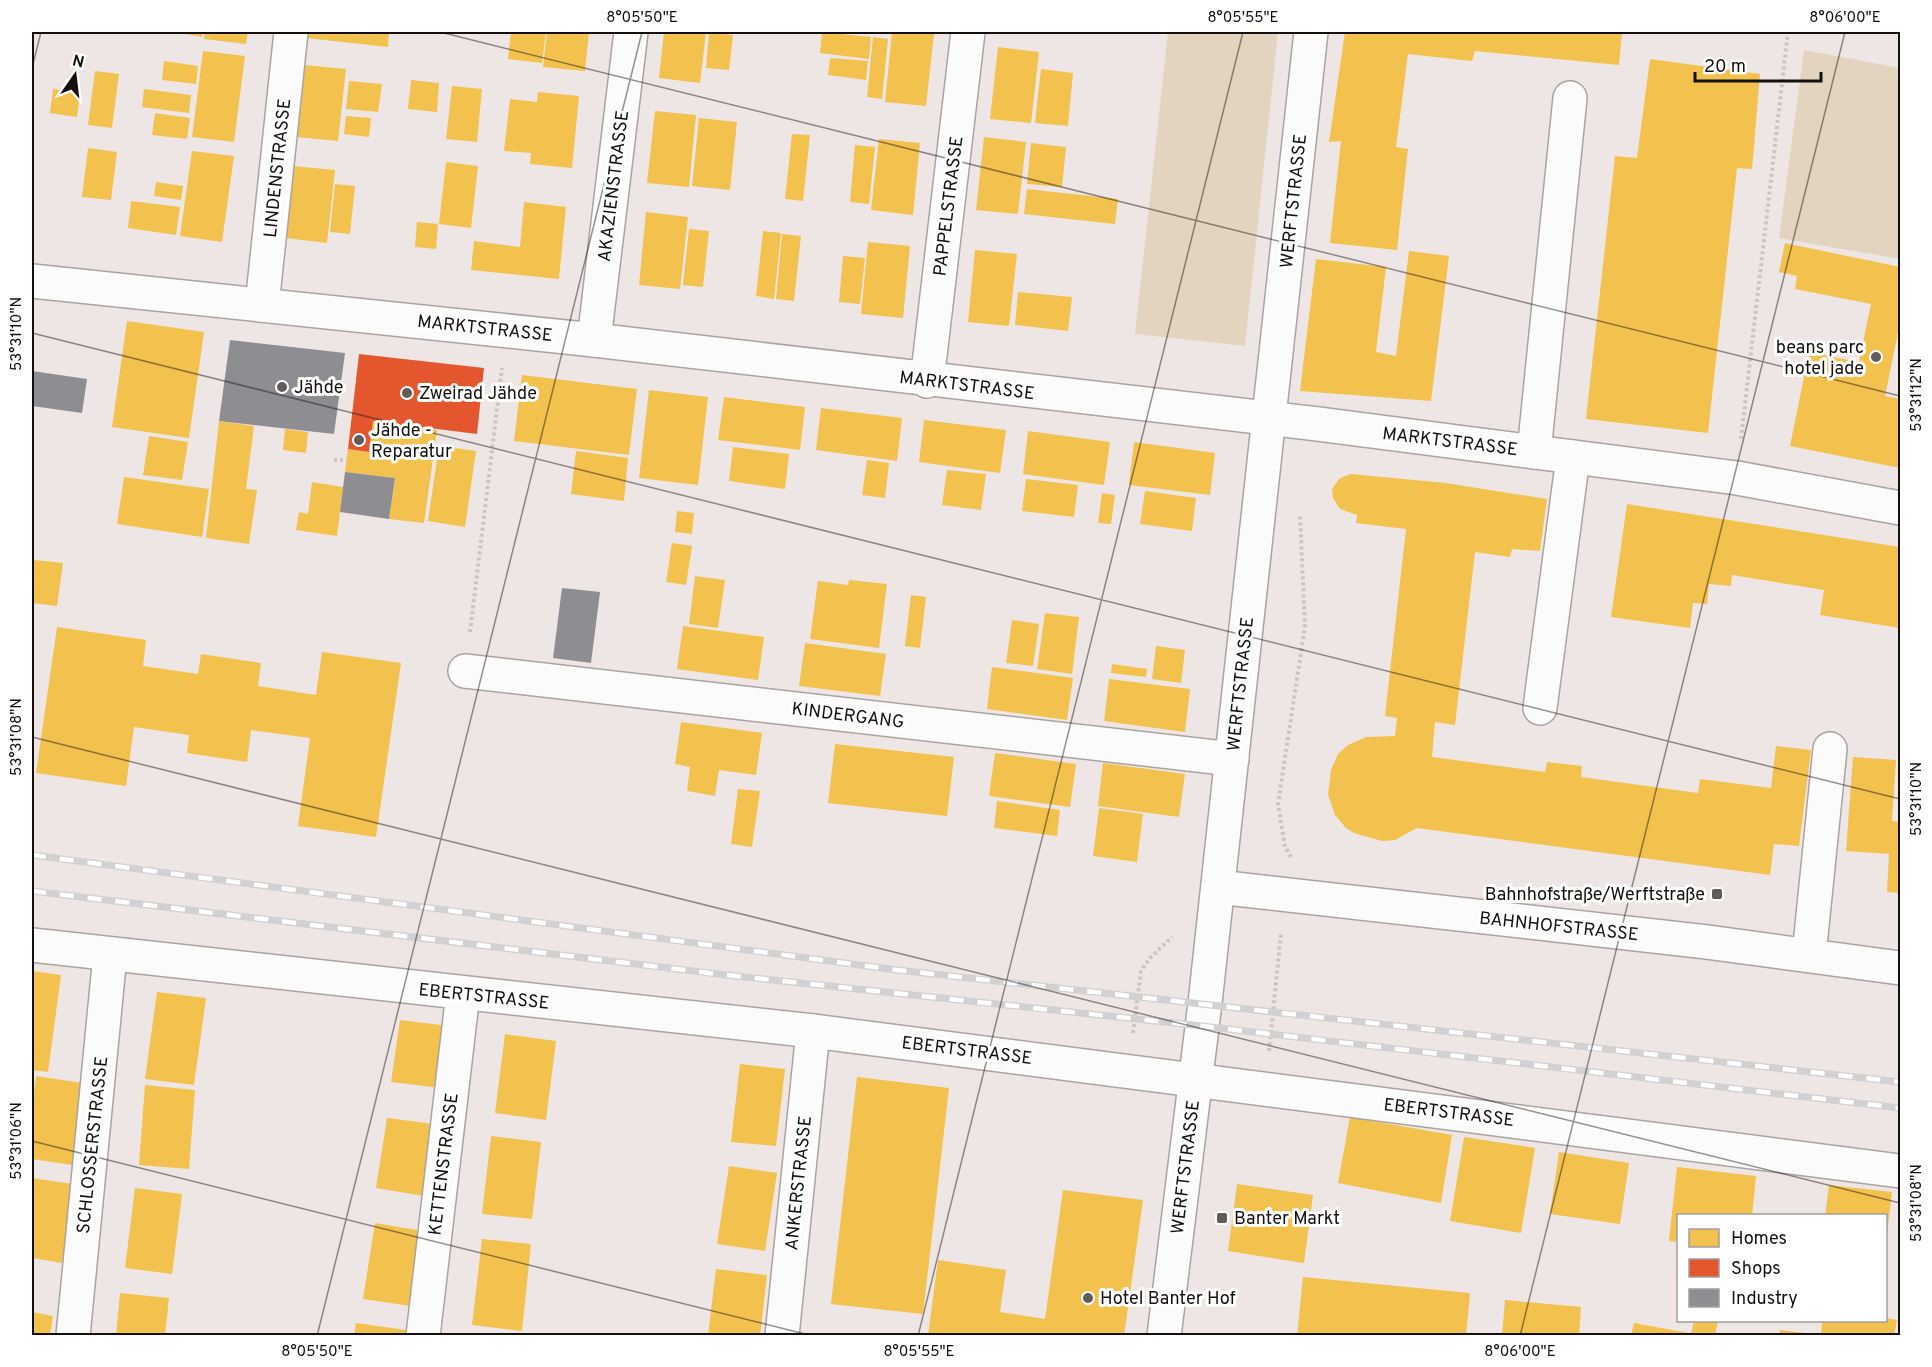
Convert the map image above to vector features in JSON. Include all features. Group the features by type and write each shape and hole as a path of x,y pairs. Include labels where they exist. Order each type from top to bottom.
{"street":[{"name":"LINDENSTRASSE","path":"262,305 291,32"},
{"name":"AKAZIENSTRASSE","path":"594,340 631,32"},
{"name":"PAPPELSTRASSE","path":"927,381 968,32"},
{"name":"WERFTSTRASSE","path":"1164,1335 1218,887 1311,32"},
{"path":"1534,452 1570,98"},
{"name":"MARKTSTRASSE","path":"32,281 594,340 927,381 1269,418 1737,478 1900,508"},
{"path":"1540,708 1573,457"},
{"name":"KINDERGANG","path":"465,671 1232,759"},
{"path":"1809,955 1830,749"},
{"name":"BAHNHOFSTRASSE","path":"1218,887 1809,955 1900,968"},
{"name":"EBERTSTRASSE","path":"32,945 813,1031 1900,1171"},
{"name":"SCHLOSSERSTRASSE","path":"73,1335 110,955"},
{"name":"KETTENSTRASSE","path":"423,1335 463,993"},
{"name":"ANKERSTRASSE","path":"782,1335 813,1031"}],"path":[{"path":"1737,478 1788,32"},
{"path":"465,671 507,331"},
{"path":"334,460 347,460"},
{"path":"1278,804 1305,626 1300,513"},
{"path":"1264,1088 1291,857"},
{"path":"1127,1071 1141,971 1150,958 1172,937 1174,926"}],"shaded area":[{"path":"1168,32 1278,32 1245,346 1135,334"},
{"path":"1804,50 1900,68 1900,259 1779,238"}],"building: Homes":[{"path":"172,32 203,32 202,37"},
{"path":"205,32 248,32 246,44 204,39"},
{"path":"307,32 389,32 388,47 306,38"},
{"path":"511,32 546,32 542,63 508,59"},
{"path":"547,32 589,32 585,71 543,67"},
{"path":"664,32 706,32 700,83 659,78"},
{"path":"709,32 733,35 729,70 706,68"},
{"path":"822,32 871,37 869,59 820,53"},
{"path":"892,32 934,34 926,106 885,102"},
{"path":"1345,32 1622,32 1619,65 1475,51 1472,61 1408,54 1396,147 1408,149 1397,250 1330,243 1341,141 1329,142"},
{"path":"873,37 888,39 882,99 867,97"},
{"path":"998,47 1039,52 1031,123 990,119"},
{"path":"203,51 245,56 234,142 192,137"},
{"path":"830,58 868,61 866,80 828,75"},
{"path":"1650,59 1760,74 1752,169 1737,168 1708,433 1586,419 1615,156 1637,158"},
{"path":"164,61 198,66 196,84 162,80"},
{"path":"304,65 346,69 338,141 297,137"},
{"path":"1041,69 1073,73 1068,126 1035,123"},
{"path":"95,71 119,74 112,128 88,125"},
{"path":"411,80 439,83 437,112 408,109"},
{"path":"349,81 382,84 378,112 346,109"},
{"path":"452,86 482,89 477,142 446,139"},
{"path":"53,89 80,92 77,117 50,113"},
{"path":"144,89 191,95 189,113 142,107"},
{"path":"538,92 579,96 572,168 530,164 531,153 504,151 510,99 537,102"},
{"path":"655,111 696,115 689,187 647,183"},
{"path":"155,113 190,118 187,139 152,135"},
{"path":"346,116 371,118 369,137 344,134"},
{"path":"699,118 737,122 730,190 692,186"},
{"path":"792,134 810,135 803,201 785,199"},
{"path":"984,137 1026,142 1018,214 976,210"},
{"path":"879,139 920,143 913,215 871,210"},
{"path":"1031,143 1066,147 1062,187 1027,184"},
{"path":"855,145 875,147 869,204 850,202"},
{"path":"88,148 117,152 111,200 82,197"},
{"path":"192,151 234,156 222,242 180,236"},
{"path":"446,162 478,166 471,228 439,224"},
{"path":"293,166 335,170 327,243 286,238"},
{"path":"156,182 183,186 181,200 154,196"},
{"path":"335,184 355,186 350,234 330,232"},
{"path":"1027,189 1118,199 1115,224 1024,214"},
{"path":"131,201 180,207 176,235 128,228"},
{"path":"524,202 566,207 559,279 471,270 474,241 520,247"},
{"path":"646,212 688,217 680,289 639,285"},
{"path":"417,222 438,224 436,249 415,247"},
{"path":"689,229 709,231 703,287 683,285"},
{"path":"763,231 781,233 774,299 756,296"},
{"path":"782,234 801,236 794,301 776,299"},
{"path":"868,242 910,246 903,318 861,314"},
{"name":"beans parc hotel jade","path":"1785,243 1900,267 1900,322 1885,396 1900,399 1900,468 1790,446 1809,352 1859,362 1871,304 1795,289 1797,276 1779,272"},
{"path":"975,250 1017,254 1009,326 968,322"},
{"path":"1409,251 1449,256 1431,401 1300,391 1316,259 1386,267 1376,352 1396,356"},
{"path":"843,256 865,258 860,304 839,302"},
{"path":"1018,292 1072,297 1068,331 1015,325"},
{"path":"127,321 204,332 189,438 112,427"},
{"path":"522,375 637,389 629,455 514,441"},
{"path":"649,390 708,397 698,485 639,478"},
{"path":"724,397 805,407 800,450 718,440"},
{"path":"821,408 902,418 897,461 816,450"},
{"path":"924,420 1006,430 1000,473 919,462"},
{"path":"219,421 254,426 246,489 257,490 249,544 206,538"},
{"path":"373,421 437,430 424,523 389,519 395,478 345,472 348,449 369,452"},
{"path":"285,429 308,432 306,453 283,450"},
{"path":"1028,431 1110,442 1104,485 1023,474"},
{"path":"149,436 188,442 182,480 143,475"},
{"path":"1134,442 1215,453 1210,495 1129,485"},
{"path":"439,446 476,451 465,527 428,521"},
{"path":"733,447 789,454 785,489 729,481"},
{"path":"576,451 628,458 624,501 571,494"},
{"path":"867,460 889,463 885,498 862,495"},
{"path":"947,470 986,474 981,510 942,505"},
{"path":"1351,474 1446,483 1547,499 1540,551 1512,549 1510,557 1475,552 1455,725 1435,722 1432,757 1545,772 1547,762 1582,766 1581,777 1698,793 1700,779 1771,788 1776,746 1811,750 1799,846 1774,844 1770,875 1417,828 1395,840 1382,841 1354,833 1346,828 1335,815 1328,795 1331,770 1338,754 1348,745 1366,737 1395,736 1397,718 1385,716 1406,529 1356,523 1357,515 1340,509 1333,498 1332,489 1340,478"},
{"path":"124,477 209,489 202,537 117,524"},
{"path":"1026,479 1078,485 1074,517 1022,511"},
{"path":"312,482 343,487 337,536 296,530 299,512 308,514"},
{"path":"1145,491 1196,498 1192,531 1140,524"},
{"path":"1102,493 1115,495 1111,524 1098,523"},
{"path":"1627,504 1900,547 1900,628 1820,615 1824,590 1732,575 1731,586 1709,584 1707,604 1693,603 1690,628 1611,617"},
{"path":"677,511 694,513 692,534 675,532"},
{"path":"672,543 692,546 686,585 666,582"},
{"path":"34,560 63,563 57,606 32,603"},
{"path":"695,576 725,580 718,628 689,624"},
{"path":"849,580 887,584 879,648 810,639 818,581 848,585"},
{"path":"911,595 926,597 920,648 905,646"},
{"path":"1045,613 1079,617 1072,674 1037,669"},
{"path":"1012,620 1039,624 1033,666 1006,663"},
{"path":"683,626 764,637 758,680 677,669"},
{"path":"57,627 146,640 143,666 198,674 201,654 261,663 258,686 316,695 322,652 401,663 376,837 298,826 310,738 251,730 247,762 187,753 189,735 134,727 126,786 36,773"},
{"path":"805,643 886,654 880,696 799,686"},
{"path":"1156,646 1185,650 1181,683 1152,679"},
{"path":"1112,664 1147,669 1146,677 1111,673"},
{"path":"992,667 1073,678 1067,720 987,709"},
{"path":"1109,679 1190,689 1185,732 1104,721"},
{"path":"681,722 762,733 756,775 719,770 715,796 687,791 690,767 675,764"},
{"path":"835,744 954,757 947,816 828,803"},
{"path":"995,753 1076,764 1070,807 989,796"},
{"path":"1853,757 1896,760 1892,821 1900,822 1900,893 1887,892 1889,854 1846,851"},
{"path":"1103,763 1185,774 1179,817 1098,806"},
{"path":"738,789 760,791 752,847 731,844"},
{"path":"997,801 1060,810 1057,836 994,828"},
{"path":"1099,808 1143,814 1137,862 1093,856"},
{"path":"32,971 61,975 48,1072 32,1070"},
{"path":"157,992 206,998 194,1085 145,1079"},
{"path":"400,1020 449,1026 441,1088 391,1082"},
{"path":"505,1034 556,1041 546,1120 495,1113"},
{"path":"740,1064 785,1069 776,1146 731,1142"},
{"path":"36,1076 89,1084 78,1166 32,1159 32,1110"},
{"path":"857,1077 949,1088 923,1314 831,1304"},
{"path":"145,1085 195,1090 189,1169 139,1165"},
{"path":"1350,1117 1452,1135 1441,1203 1338,1183"},
{"path":"387,1118 434,1124 424,1196 376,1188"},
{"path":"491,1136 541,1142 532,1219 482,1214"},
{"path":"1464,1137 1535,1148 1521,1233 1450,1221"},
{"path":"1559,1152 1629,1163 1620,1224 1550,1214"},
{"path":"729,1166 777,1173 765,1251 717,1244"},
{"path":"1677,1167 1756,1176 1752,1214 1677,1214 1677,1242 1669,1241"},
{"path":"32,1178 73,1184 62,1263 32,1258"},
{"path":"1237,1184 1313,1195 1304,1263 1228,1251"},
{"path":"1829,1185 1892,1192 1887,1234 1887,1214 1825,1214"},
{"path":"135,1188 182,1194 172,1274 125,1268"},
{"name":"Hotel Banter Hof","path":"1063,1190 1143,1200 1124,1336 928,1336 938,1260 1006,1270 1000,1312 1045,1319"},
{"path":"375,1223 423,1231 411,1306 363,1299"},
{"path":"482,1239 531,1244 522,1331 472,1325"},
{"path":"716,1269 767,1275 760,1336 708,1336"},
{"path":"1303,1277 1470,1293 1466,1336 1297,1336"},
{"path":"120,1293 169,1298 165,1336 116,1336"},
{"path":"1505,1300 1581,1307 1579,1336 1502,1336"},
{"path":"32,1312 53,1316 50,1336 32,1336"},
{"path":"1887,1318 1897,1320 1894,1336 1821,1336 1822,1322 1887,1322"},
{"path":"1694,1322 1718,1322 1715,1336 1691,1334"},
{"path":"356,1323 406,1330 405,1336 354,1336"},
{"path":"1634,1323 1694,1334 1694,1336 1631,1336"},
{"path":"1780,1330 1813,1334 1813,1336 1779,1336"}],"building: Shops":[{"path":"359,354 484,368 477,434 373,421 369,452 348,449"}],"building: Industry":[{"name":"Jähde","path":"230,340 345,353 334,434 219,421"},
{"path":"32,371 87,379 82,413 32,406"},
{"path":"345,472 395,478 389,519 340,512"},
{"path":"562,588 600,592 591,663 553,658"}],"railway":[{"path":"32,855 897,970 1900,1082"},
{"path":"32,891 726,975 1202,1026 1900,1108"}],"place":[{"name":"beans parc hotel jade","path":"1876,357"},
{"name":"Jähde","path":"282,387"},
{"name":"Zweirad Jähde","path":"407,393"},
{"name":"Jähde - Reparatur","path":"359,440"},
{"name":"Bahnhofstraße/Werftstraße","path":"1717,894"},
{"name":"Banter Markt","path":"1222,1218"},
{"name":"Hotel Banter Hof","path":"1088,1298"}]}
